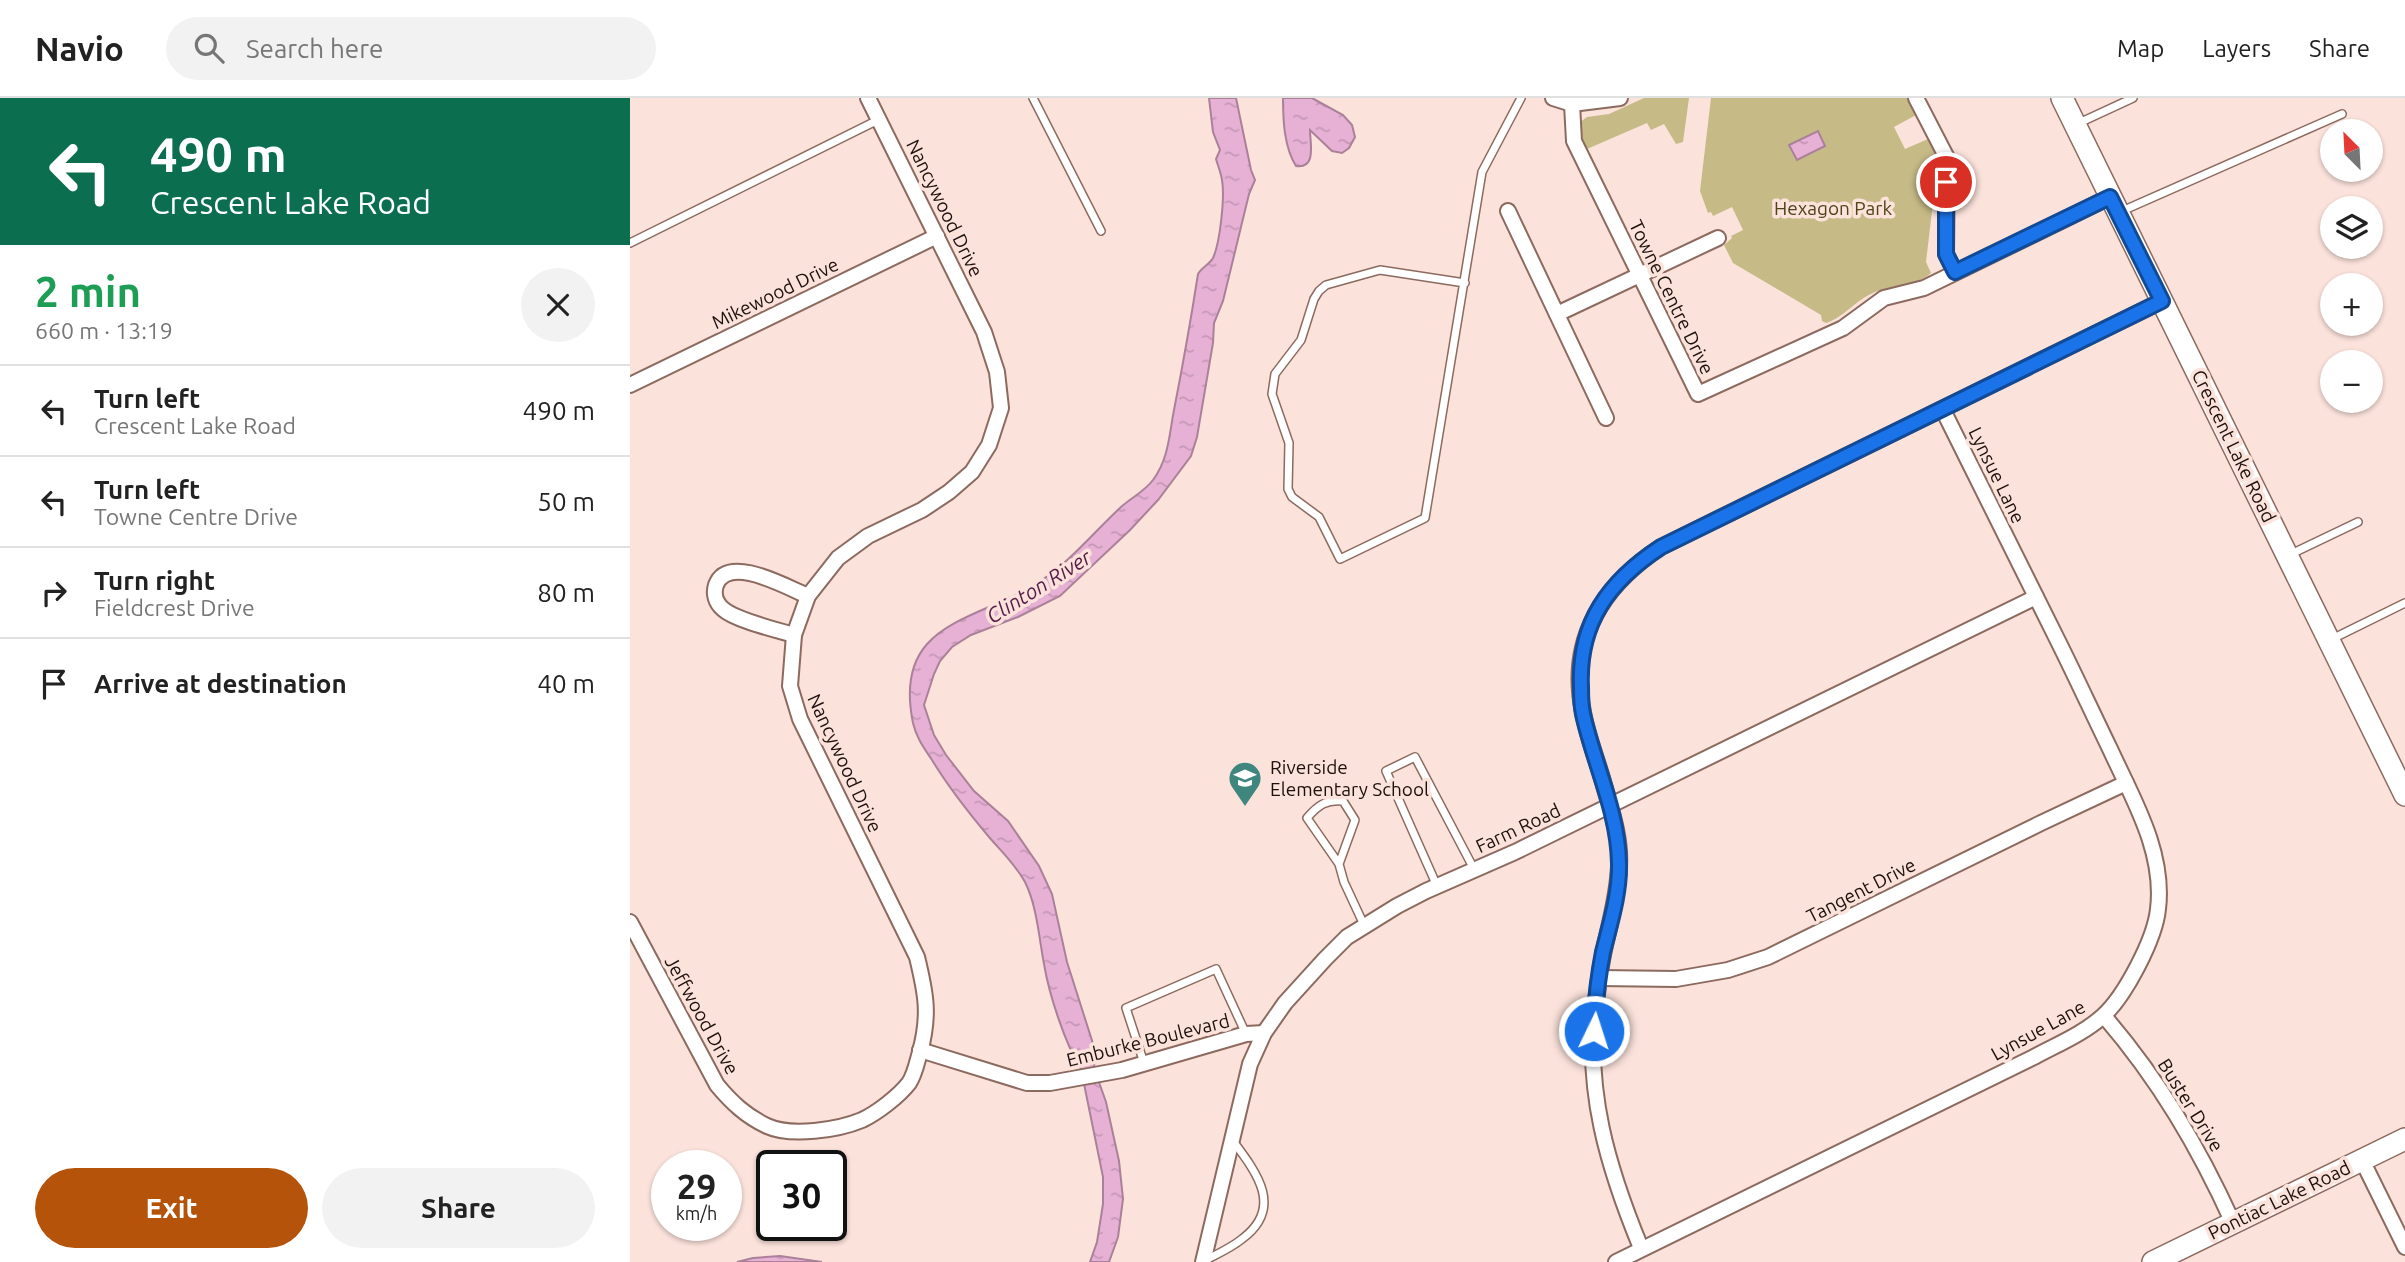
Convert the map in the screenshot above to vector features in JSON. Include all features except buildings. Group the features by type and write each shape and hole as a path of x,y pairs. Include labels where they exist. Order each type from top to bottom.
{"street":[{"name":"Nancywood Drive","path":"868,98 984,332 997,372 1001,408 989,445 972,472 922,510 868,536 838,558 808,596 794,635 790,686 800,719 917,957 926,991 926,1028 920,1050"},
{"path":"1553,98 1572,104 1620,98"},
{"path":"1916,98 1947,158 1946,254 1955,272"},
{"name":"Crescent Lake Road","path":"2068,100 2075,125 2405,795"},
{"name":"Towne Centre Drive","path":"1572,104 1574,141 1698,394 1843,328 1884,298 1924,288 1955,272 2114,205"},
{"path":"1508,211 1606,418"},
{"name":"Mikewood Drive","path":"630,385 937,236"},
{"path":"1557,314 1718,239"},
{"path":"1641,1248 1605,1148 1597,1110 1593,1056 1595,1006 1620,866 1616,827 1582,711 1580,667 1585,637 1601,605 1618,580 1661,547 2162,301"},
{"name":"Lynsue Lane","path":"1616,1262 2034,1057 2083,1030 2104,1016 2126,987 2147,947 2158,911 2159,881 2154,850 2126,783 1944,410"},
{"path":"794,635 725,611 716,600 715,587 721,577 733,571 750,572 808,596"},
{"name":"Farm Road","path":"1204,1262 1250,1064 1264,1033 1285,1003 1348,937 1397,906 1437,886 1515,852 2036,597"},
{"name":"Tangent Drive","path":"1599,978 1676,979 1728,970 1768,957 2126,783"},
{"name":"Jeffwood Drive","path":"630,922 717,1085 735,1106 769,1127 797,1131 835,1128 865,1119 908,1083 920,1050"},
{"name":"Buster Drive","path":"2104,1016 2152,1078 2196,1145 2233,1223"},
{"name":"Emburke Boulevard","path":"920,1050 1027,1083 1073,1080 1247,1034 1264,1033"},
{"name":"Pontiac Lake Road","path":"2153,1262 2405,1139"},
{"path":"2362,1160 2405,1247"}],"lane":[{"path":"1033,98 1101,231"},
{"path":"1465,283 1380,270 1326,285 1314,299 1301,340 1275,374 1272,394 1289,443 1288,489 1292,497 1319,517 1339,559 1425,518 1465,283 1482,172 1521,98"},
{"path":"2075,125 2133,98"},
{"path":"2114,205 2342,114"},
{"path":"630,243 879,120"},
{"path":"2288,555 2358,522"},
{"path":"2330,640 2405,603"},
{"path":"1437,886 1385,771 1415,757 1474,870"},
{"path":"1339,864 1355,820 1343,801 1329,800 1314,809 1307,818 1339,864 1364,925"},
{"path":"1144,1063 1126,1008 1216,969 1247,1034"},
{"path":"1204,1262 1242,1239 1260,1222 1265,1201 1258,1178 1232,1140"}],"green space":[{"path":"1644,98 1689,98 1683,142 1676,144 1664,124 1651,130 1647,123 1587,149 1581,138 1579,123 1587,117 1609,114"},
{"name":"Hexagon Park","path":"1711,98 1908,98 1916,115 1894,127 1905,149 1928,139 1940,164 1937,169 1926,262 1931,273 1918,281 1873,293 1826,323 1822,321 1821,315 1733,263 1724,245 1731,236 1743,230 1732,207 1713,216 1711,212 1708,213 1700,191"}],"water":[{"name":"Clinton River","path":"1209,98 1236,98 1255,180 1249,194 1223,301 1214,323 1197,437 1191,456 1158,500 1130,530 1060,596 1018,617 971,635 952,647 940,661 924,705 934,735 946,755 974,791 1008,821 1039,866 1052,894 1067,962 1095,1050 1094,1068 1106,1102 1119,1161 1123,1199 1118,1237 1109,1262 1090,1262 1097,1242 1103,1204 1103,1177 1081,1069 1069,1046 1054,1004 1032,901 1017,869 959,800 921,742 913,723 910,689 915,664 927,644 944,629 1015,595 1050,574 1121,507 1146,488 1158,472 1168,446 1198,274 1213,258 1220,231 1223,188 1216,159 1220,150 1213,132"},
{"path":"1283,98 1312,98 1343,115 1352,125 1355,137 1349,148 1342,153 1332,151 1310,130 1310,159 1303,166 1296,166 1287,142"},
{"path":"1818,131 1825,146 1797,160 1789,145"},
{"path":"780,1256 822,1262 737,1262 753,1258"}],"place":[{"name":"Riverside Elementary School","path":"1245,808"}],"route":[{"path":"1594,1031 1602,956 1620,866 1616,827 1582,711 1580,667 1585,637 1601,605 1618,580 1661,547 2162,301 2110,197 1955,272 1946,254 1946,182"}]}
